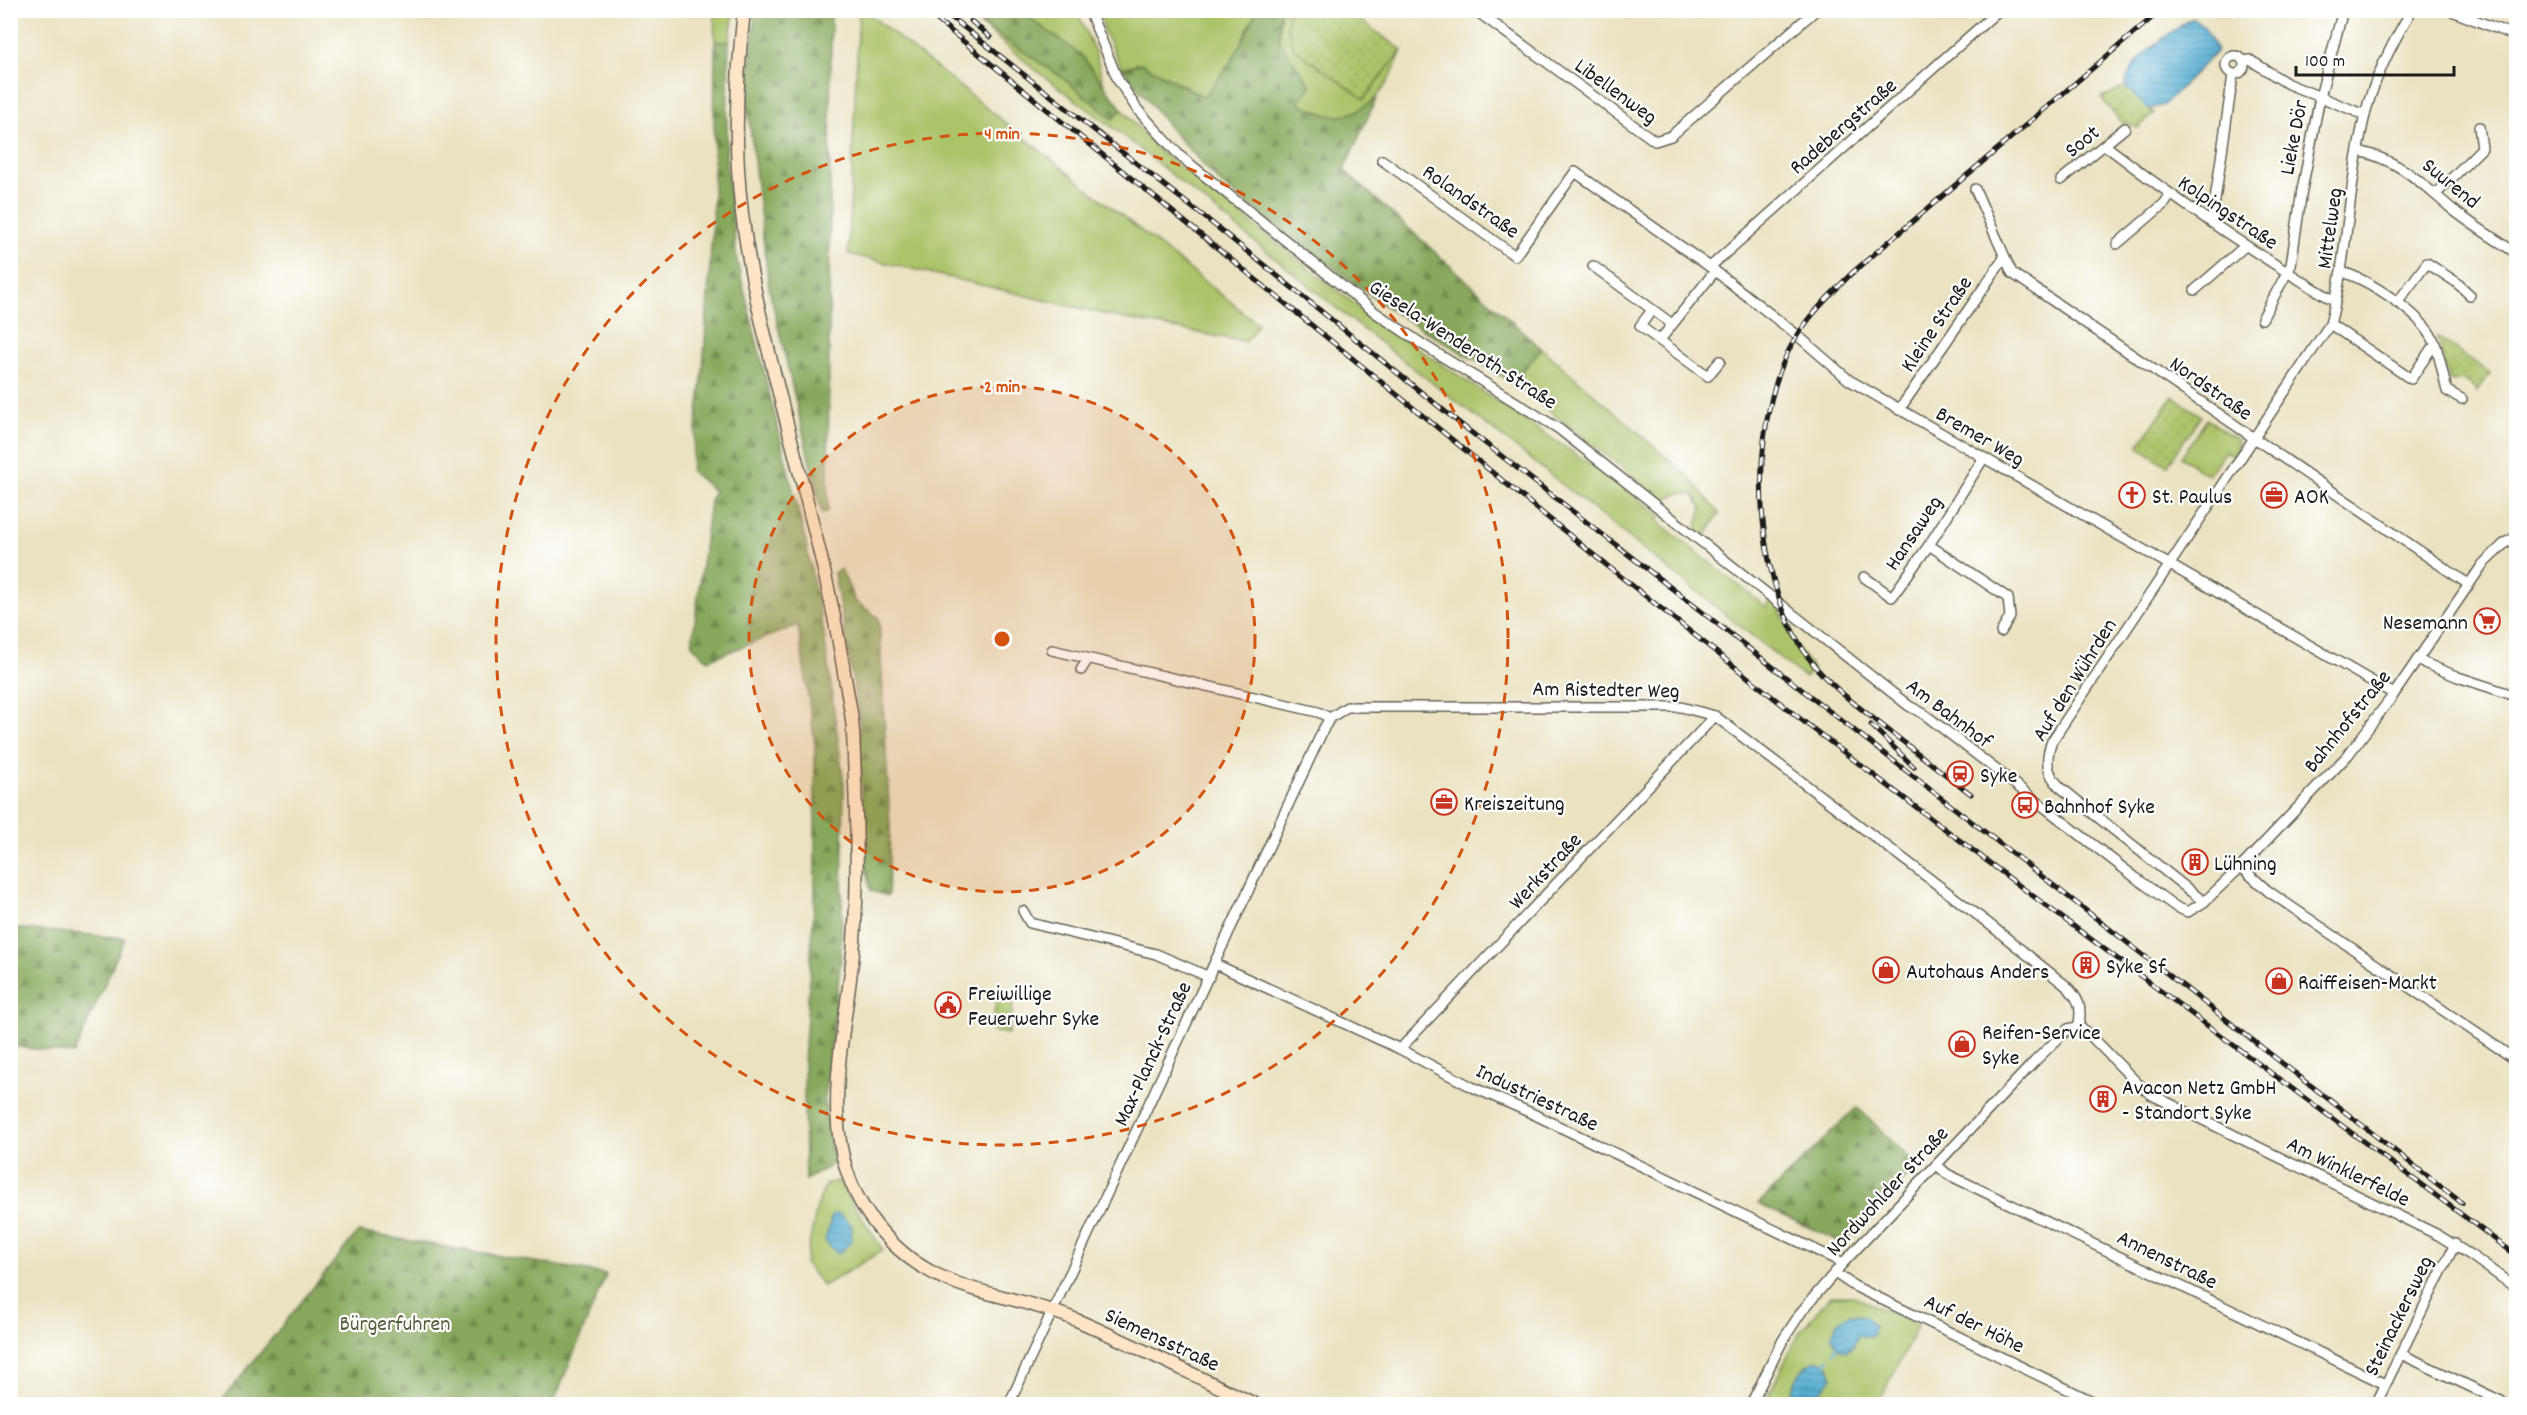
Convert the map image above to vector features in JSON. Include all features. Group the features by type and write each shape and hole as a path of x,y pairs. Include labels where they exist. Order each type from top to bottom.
{"main road":[{"name":"Siemensstraße","path":"744,10 737,69 738,170 750,264 830,595 852,726 857,870 854,940 836,1101 840,1148 854,1190 868,1214 900,1250 939,1277 962,1287 1074,1319 1255,1404"}],"street":[{"name":"Giesela-Wenderoth-Straße","path":"1089,10 1118,80 1137,109 1179,156 1376,313 1559,429 1779,603"},
{"name":"Libellenweg","path":"1475,10 1655,141 1671,136 1816,10"},
{"name":"Radebergstraße","path":"1660,340 1712,269 1999,10"},
{"name":"Lieke Dör","path":"2262,319 2291,266 2302,190 2320,97 2343,10"},
{"name":"Mittelweg","path":"2255,440 2330,324 2342,272 2365,115 2393,41 2412,10"},
{"path":"2449,10 2517,36"},
{"path":"2233,75 2226,70 2225,62 2230,57 2236,56 2243,60 2250,60 2288,84 2365,115"},
{"path":"2233,75 2243,70 2243,60"},
{"path":"2212,221 2233,75"},
{"path":"2436,194 2482,148 2479,126"},
{"name":"Soot","path":"2061,180 2125,129"},
{"name":"Kolpingstraße","path":"2106,146 2170,195 2212,221 2245,246 2336,300"},
{"name":"Suurend","path":"2359,151 2400,165 2453,209 2517,253"},
{"name":"Rolandstraße","path":"1382,160 1515,255 1575,172"},
{"name":"Bremer Weg","path":"1575,172 1712,269 1797,335 1849,380 2394,694"},
{"name":"Nordstraße","path":"1975,189 2012,273 2468,584"},
{"path":"2117,244 2165,203 2170,195"},
{"path":"2195,290 2245,246"},
{"name":"Kleine Straße","path":"1899,410 2004,258"},
{"path":"2397,303 2427,263 2456,282 2470,295"},
{"path":"1593,266 1672,324"},
{"path":"2342,272 2358,277 2397,303 2427,330 2436,348 2446,391 2462,399"},
{"path":"1652,310 1640,326 1707,376 1720,361"},
{"path":"2330,324 2411,379 2432,349 2436,348"},
{"name":"Auf den Wührden","path":"2204,902 2060,787 2053,780 2046,755 2052,741 2255,440"},
{"name":"Hansaweg","path":"1864,578 1892,597 1929,545 1983,459"},
{"name":"Bahnhofstraße","path":"2188,912 2204,902 2241,867 2348,755 2394,694 2482,564 2505,543 2517,537"},
{"path":"1929,545 2008,598 2010,617 2001,632"},
{"name":"Am Bahnhof","path":"1779,603 1909,706 1924,714 2136,878 2176,908 2188,912"},
{"path":"1052,650 1318,712 1330,718"},
{"path":"1081,670 1088,658"},
{"path":"2417,660 2458,677 2517,696"},
{"name":"Am Ristedter Weg","path":"1330,718 1347,707 1463,706 1681,707 1715,716 1984,920 2077,995 2082,1014 2078,1026"},
{"name":"Werkstraße","path":"1400,1049 1715,716"},
{"name":"Max-Planck-Straße","path":"1009,1404 1330,718"},
{"path":"2241,867 2268,891 2517,1060"},
{"path":"1023,911 1030,923 1156,954 1209,977"},
{"name":"Industriestraße","path":"1215,964 1400,1049 1472,1087 1843,1263"},
{"name":"Nordwohlder Straße","path":"1751,1404 1783,1340 1802,1311 1843,1263 2035,1061 2068,1029 2078,1026"},
{"name":"Am Winklerfelde","path":"2078,1026 2086,1030 2137,1083 2152,1095 2454,1244 2517,1288"},
{"name":"Annenstraße","path":"1937,1165 1947,1174 2385,1383"},
{"name":"Steinackersweg","path":"2376,1404 2454,1244"},
{"name":"Auf der Höhe","path":"1835,1273 1854,1286 2098,1404"},
{"path":"2401,1354 2501,1401 2502,1404"}],"green space":[{"path":"714,11 734,11 729,42 715,42"},
{"path":"755,11 831,11 828,511 822,514 769,287 747,102"},
{"path":"859,11 865,11 1258,324 1246,342 1121,318 848,254"},
{"path":"962,11 1020,11 1081,55 1122,109 1113,119 1059,75"},
{"path":"1020,11 1074,11 1078,14 1095,52 1104,85 1081,55"},
{"path":"1099,11 1257,11 1233,59 1204,97 1141,63 1122,68 1105,34"},
{"path":"1257,11 1280,11 1279,41 1311,86 1299,103 1321,113 1338,116 1355,112 1376,99 1344,170 1541,348 1513,383 1394,312 1222,185 1174,133 1122,68 1141,63 1204,97 1233,59"},
{"path":"1280,11 1289,11 1287,26 1364,99 1402,50 1385,86 1367,107 1356,114 1329,117 1299,103 1279,41"},
{"path":"1289,11 1347,11 1402,50 1364,99 1293,48 1287,26"},
{"path":"973,18 1059,75 1113,119 1122,109 1157,149 1370,316 1618,483 1661,516 1657,521 1766,607 1771,600 1776,601 1794,643 1813,669 1805,678 1523,453 1360,327 1120,133 1038,72"},
{"path":"715,42 729,42 726,163 737,261 805,539 824,634 844,785 841,958 824,1102 835,1163 805,1180 804,1062 815,890 815,745 798,625 708,660 692,645 710,501 714,491 691,471 703,370 713,220"},
{"path":"2125,87 2154,113 2138,128 2121,122 2101,98"},
{"path":"2437,336 2490,373 2477,391 2465,382 2449,381"},
{"path":"1541,348 1689,477 1719,513 1705,537 1696,530 1702,508 1694,495 1681,493 1664,500 1513,383"},
{"path":"2173,396 2201,416 2167,466 2138,446"},
{"path":"2207,419 2236,439 2238,449 2233,456 2225,451 2208,475 2181,457"},
{"path":"841,569 855,601 879,618 890,826 888,896 871,891 864,856 859,717 834,573"},
{"path":"11,928 125,938 74,1054 11,1046"},
{"path":"998,992 1015,995 1008,1034 991,1031"},
{"path":"1857,1107 1917,1165 1843,1243 1758,1204"},
{"path":"839,1182 883,1250 823,1286 805,1264 817,1207 826,1183"},
{"name":"Bürgerfuhren","path":"358,1232 606,1274 553,1404 219,1404"},
{"path":"1830,1296 1853,1296 1918,1325 1878,1404 1799,1404 1808,1402 1806,1365 1798,1377 1788,1403 1792,1404 1764,1404 1799,1333","holes":["1875,1328 1871,1337 1858,1335 1838,1348 1831,1336"]}],"water":[{"path":"2193,18 2204,26 2217,51 2164,105 2149,109 2125,87 2128,77 2142,57"},
{"path":"838,1213 852,1225 851,1242 838,1254 825,1241 832,1215"},
{"path":"1849,1314 1865,1316 1875,1328 1871,1337 1858,1335 1854,1346 1846,1351 1838,1348 1831,1336 1838,1322"},
{"path":"1820,1360 1829,1366 1832,1377 1828,1383 1814,1398 1802,1404 1787,1403 1802,1370 1807,1365"}],"waterway":[{"path":"1834,1352 1837,1347"},
{"path":"1825,1363 1829,1359"}],"railway":[{"path":"925,10 1595,556 1808,725 2037,899 2516,1255"},
{"path":"942,10 1207,219 1463,426 2462,1203"},
{"path":"1971,794 1835,687 1819,671 1797,640 1781,604 1770,564 1763,522 1761,479 1764,438 1772,398 1783,363 1796,338 1813,315 1852,273 2161,10"},
{"path":"971,21 990,37"},
{"path":"1871,725 1914,767"}],"place":[{"name":"St. Paulus","path":"2132,495"},
{"name":"AOK","path":"2274,495"},
{"name":"Nesemann","path":"2487,621"},
{"name":"Syke","path":"1960,774"},
{"name":"Kreiszeitung","path":"1444,802"},
{"name":"Bahnhof Syke","path":"2025,805"},
{"name":"Lühning","path":"2195,862"},
{"name":"Syke Sf","path":"2086,965"},
{"name":"Autohaus Anders","path":"1886,970"},
{"name":"Raiffeisen-Markt","path":"2279,981"},
{"name":"Freiwillige Feuerwehr Syke","path":"948,1005"},
{"name":"Reifen-Service Syke","path":"1962,1044"},
{"name":"Avacon Netz GmbH - Standort Syke","path":"2103,1099"}]}
